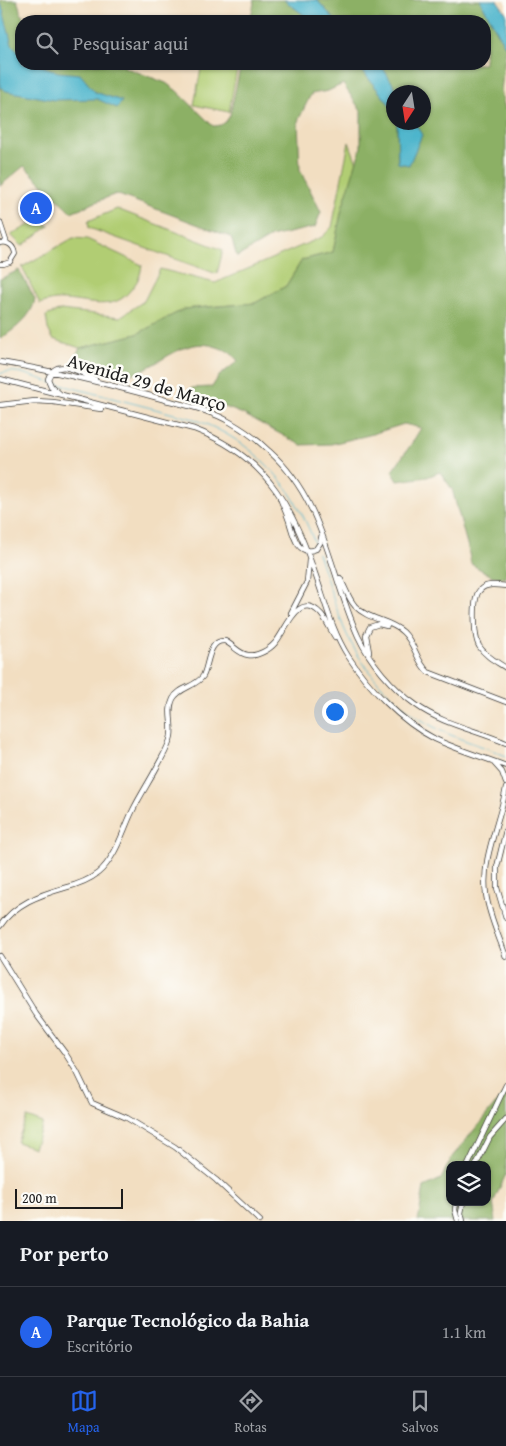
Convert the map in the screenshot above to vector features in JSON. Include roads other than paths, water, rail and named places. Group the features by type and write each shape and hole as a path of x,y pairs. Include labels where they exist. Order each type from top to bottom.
{"main road":[{"name":"Avenida 29 de Março","path":"0,362 122,388 215,415 229,421 254,438 270,451 293,477 307,498 322,532 358,636 371,658 396,688 423,710 439,718 506,743"},
{"path":"65,397 53,389 48,379 52,372 61,367 71,367 92,378 122,388"},
{"name":"Avenida 29 de Março","path":"0,379 194,429 215,438 252,463 276,488 296,521 332,625 343,648 356,667 377,692 412,724 444,742 506,766"},
{"path":"0,405 34,401 52,402 142,416"},
{"path":"276,488 288,517 294,539 300,546 307,551 313,550 319,546 322,532"},
{"path":"0,926 14,911 37,896 86,881 99,872 107,863 134,807 166,749 171,734 170,711 173,699 200,679 206,670 213,646 216,643 225,641 244,654 252,656 263,652 274,644 305,587 309,576 309,556"},
{"path":"335,571 357,608 364,614 398,628 408,637 422,665 428,672 506,702"},
{"path":"506,586 483,588 477,593 475,604 478,642 487,655 506,668"},
{"path":"280,634 297,610 312,608 323,616 343,648"},
{"path":"371,658 366,635 374,624 389,626 408,637"},
{"path":"491,760 500,769 506,783"},
{"path":"506,788 491,845 485,880 490,912 506,957"},
{"path":"506,830 497,867 497,888 506,918"},
{"path":"0,956 36,1014 77,1072 92,1103 127,1118 175,1147 216,1180 260,1221"},
{"path":"470,1161 505,1089"},
{"path":"478,1161 490,1137 506,1119"},
{"path":"456,1206 458,1221"},
{"path":"462,1206 461,1213 463,1221"}],"street":[{"path":"0,222 6,243"},
{"path":"0,243 6,243 13,248 14,257 7,264 0,264"}],"water":[{"path":"284,0 317,0 331,15 304,15"},
{"path":"480,0 497,0 506,13 506,48 491,20 491,15 488,15"},
{"path":"0,3 12,45 15,48 15,70 53,70 80,74 95,92 122,101 117,108 97,99 54,100 6,91 0,87"},
{"path":"362,70 384,70 394,85 386,85 386,100"},
{"path":"397,130 419,130 422,135 409,165 398,163"}],"waterway":[{"path":"0,374 17,372 47,381"},
{"path":"50,382 194,419 216,428 236,440 269,467 283,484 306,522 315,544"},
{"path":"318,553 337,610 351,643 359,657 380,684 404,707 432,726 450,735 506,756"}],"place":[{"name":"Parque Tecnológico da Bahia","path":"36,208"}]}
